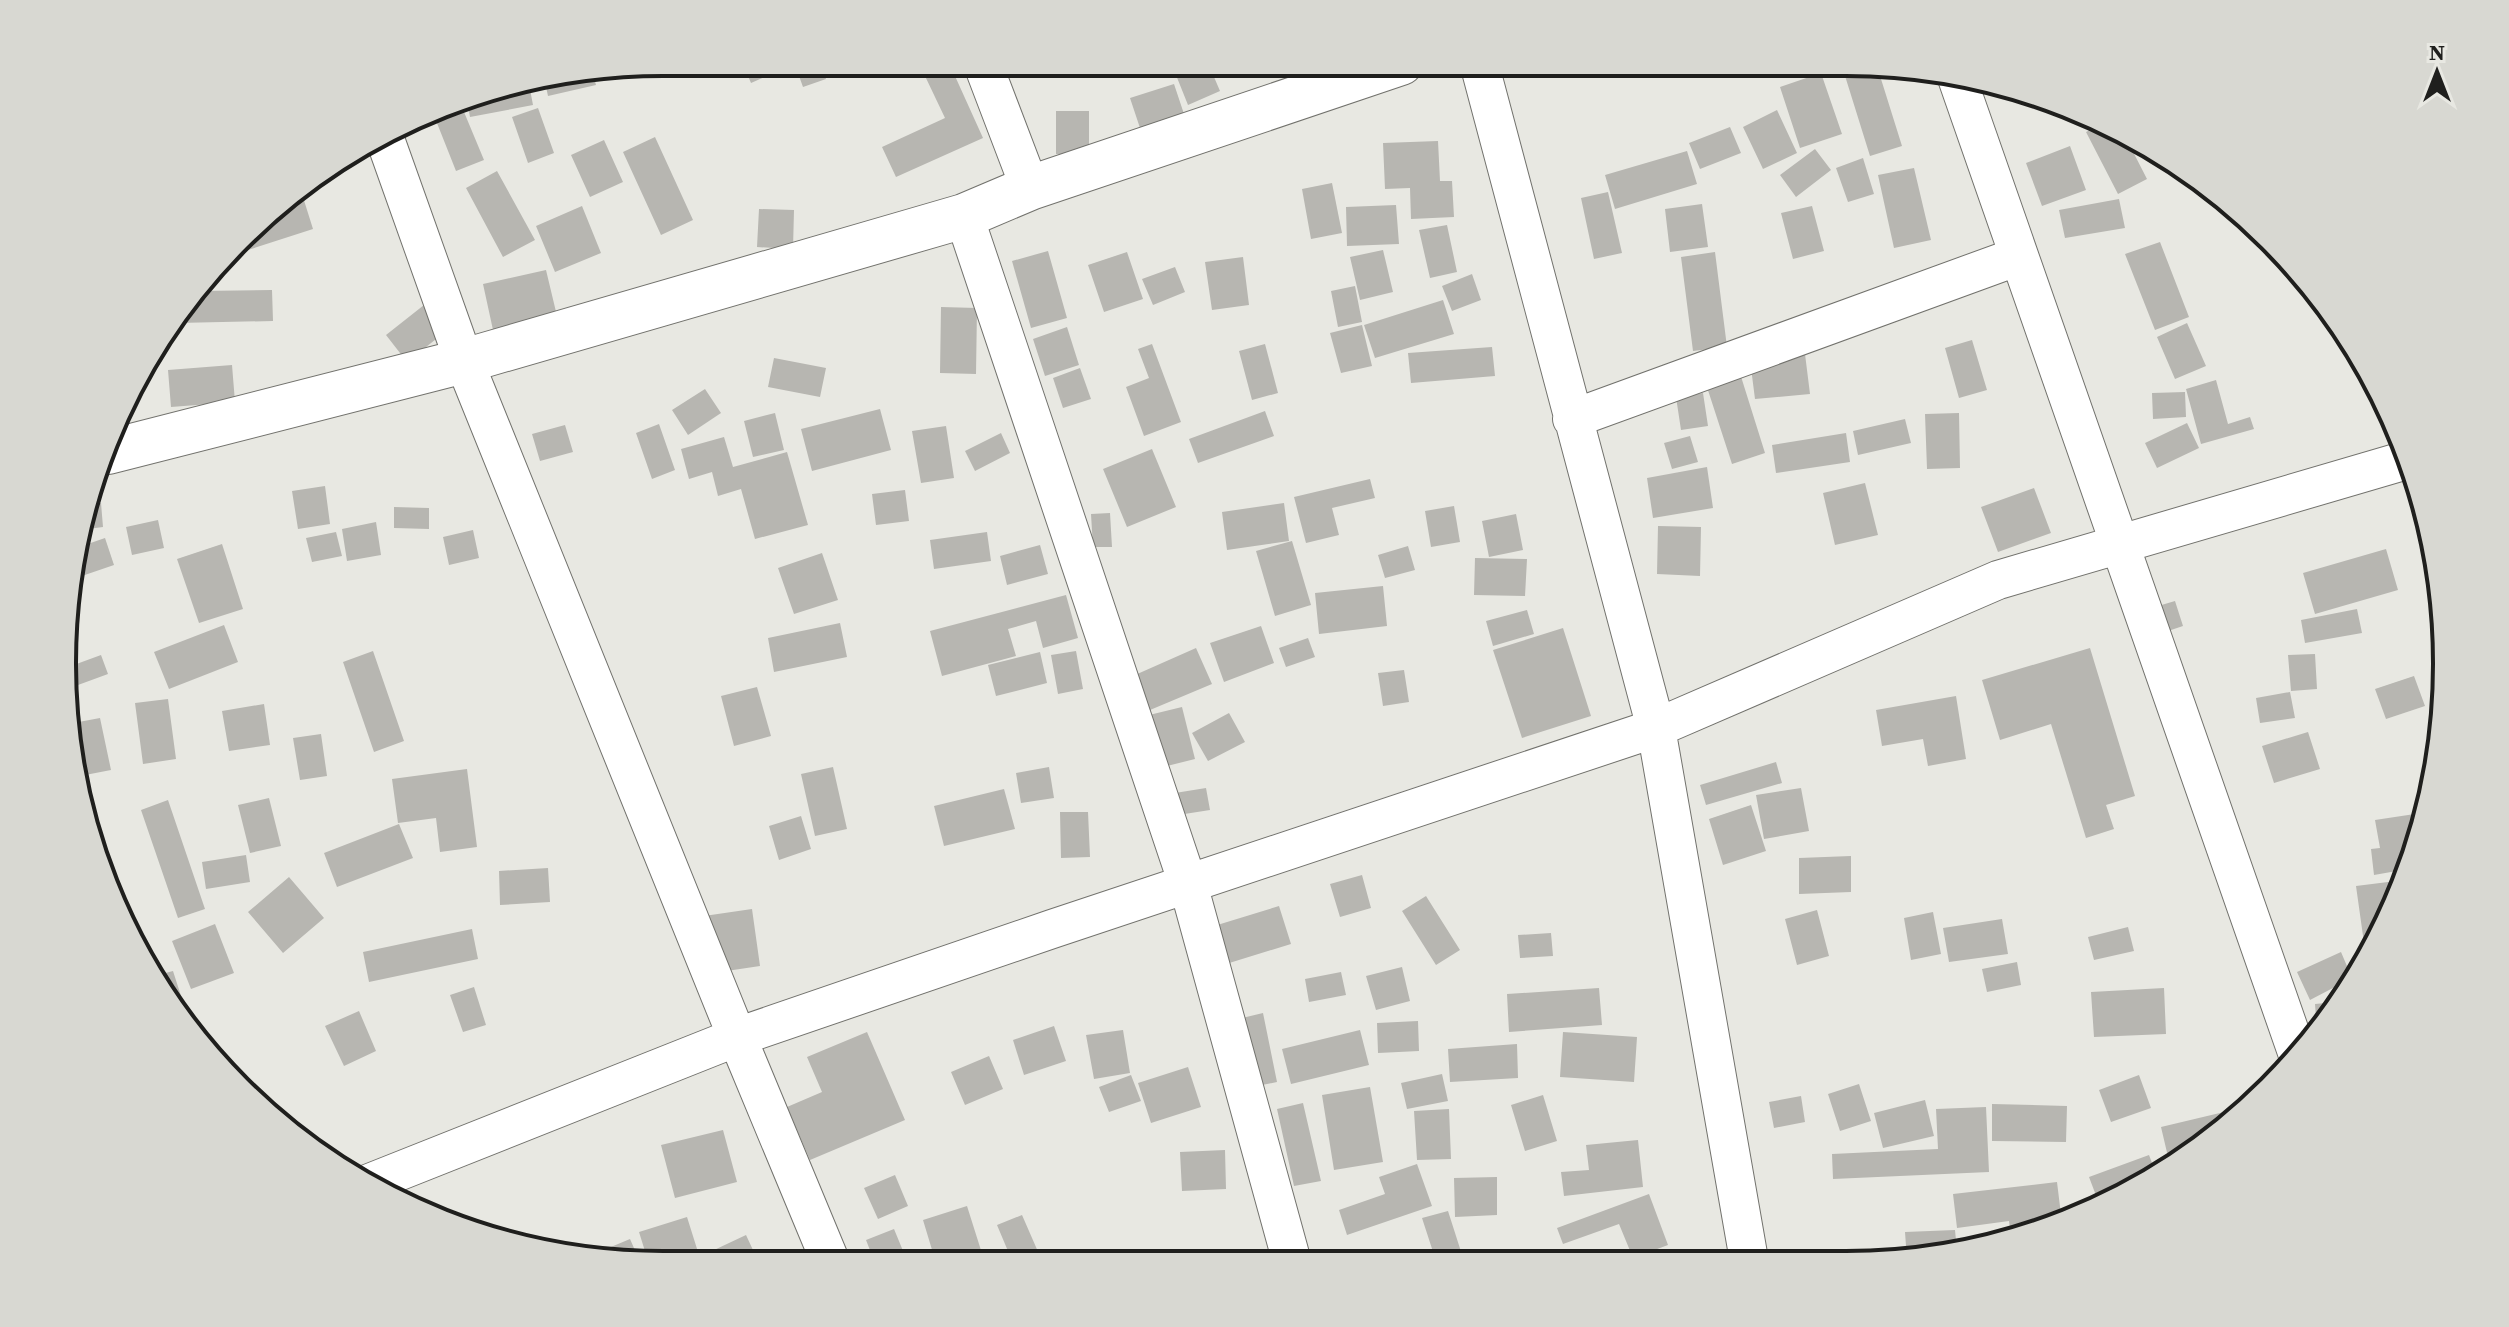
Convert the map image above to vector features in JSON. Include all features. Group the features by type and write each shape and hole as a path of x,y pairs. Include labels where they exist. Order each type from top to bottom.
{"street":[{"path":"987,76 1030,188"},
{"path":"117,450 464,361 964,216 1030,188 1362,76"},
{"path":"1482,76 1656,728 1747,1251"},
{"path":"1960,87 2294,1043"},
{"path":"387,146 464,361 826,1251"},
{"path":"964,216 1188,884 1289,1251"},
{"path":"1572,419 2019,256"},
{"path":"390,1183 737,1037 1656,728 1998,580 2397,463"}],"building":[{"path":"748,76 767,76 751,83"},
{"path":"799,76 825,76 826,79 803,87"},
{"path":"925,76 955,76 983,138 896,177 882,147 945,118"},
{"path":"1176,76 1214,76 1220,91 1188,105"},
{"path":"1812,76 1822,76 1842,134 1800,148 1780,87"},
{"path":"1845,76 1880,77 1902,146 1870,156"},
{"path":"595,80 596,85 548,96 546,88"},
{"path":"1174,84 1185,117 1141,131 1130,98"},
{"path":"530,91 533,105 470,117 469,110"},
{"path":"538,108 554,153 528,163 512,117"},
{"path":"1777,110 1797,153 1763,169 1743,127"},
{"path":"464,111 484,160 456,171 437,122"},
{"path":"1056,111 1089,111 1089,154 1056,154"},
{"path":"1730,127 1741,153 1700,169 1689,143"},
{"path":"2090,130 2133,152 2147,179 2118,194 2086,132"},
{"path":"655,137 693,220 661,235 623,152"},
{"path":"604,140 623,182 590,197 571,155"},
{"path":"1438,141 1440,181 1452,181 1454,217 1411,219 1410,188 1385,189 1383,143"},
{"path":"2070,146 2086,190 2042,206 2026,163"},
{"path":"1815,149 1831,170 1796,197 1780,175"},
{"path":"1687,151 1697,184 1615,209 1605,175"},
{"path":"1863,158 1874,194 1848,202 1836,168"},
{"path":"1914,168 1931,240 1894,248 1878,175"},
{"path":"497,171 535,240 503,257 466,188"},
{"path":"1332,183 1342,233 1311,239 1302,189"},
{"path":"1608,192 1622,253 1594,259 1581,198"},
{"path":"304,199 313,229 248,250 276,222"},
{"path":"2119,199 2125,228 2065,238 2059,210"},
{"path":"1702,204 1708,247 1670,252 1665,209"},
{"path":"1396,205 1399,244 1347,246 1346,207"},
{"path":"582,206 601,253 555,272 536,226"},
{"path":"1812,206 1824,251 1793,259 1781,213"},
{"path":"759,209 794,210 793,249 757,247"},
{"path":"1447,225 1457,272 1430,278 1419,230"},
{"path":"2160,242 2189,317 2155,330 2125,254"},
{"path":"1383,250 1393,292 1360,300 1350,257"},
{"path":"1048,251 1067,318 1031,328 1012,261"},
{"path":"1127,252 1143,299 1104,312 1088,265"},
{"path":"1715,252 1727,347 1693,351 1681,257"},
{"path":"1243,257 1249,305 1212,310 1205,262"},
{"path":"1175,267 1185,292 1153,305 1142,279"},
{"path":"546,270 557,316 493,330 483,284"},
{"path":"1472,274 1481,300 1452,311 1442,286"},
{"path":"1355,286 1362,322 1338,327 1331,291"},
{"path":"272,290 273,321 185,323 210,291"},
{"path":"1443,300 1454,334 1375,358 1364,325"},
{"path":"424,305 445,332 407,362 386,335"},
{"path":"941,307 977,308 976,374 940,373"},
{"path":"2187,323 2206,366 2175,379 2157,337"},
{"path":"1362,325 1372,366 1341,373 1330,333"},
{"path":"1067,327 1079,365 1045,376 1033,339"},
{"path":"1972,340 1987,390 1959,398 1945,348"},
{"path":"1152,344 1181,422 1144,436 1126,387 1149,378 1138,349"},
{"path":"1265,344 1278,393 1252,400 1239,351"},
{"path":"1492,347 1495,376 1411,383 1408,353"},
{"path":"1805,354 1810,394 1755,399 1750,360"},
{"path":"774,358 826,368 820,397 768,387"},
{"path":"232,365 235,402 171,407 168,370"},
{"path":"1738,367 1765,453 1732,464 1704,378"},
{"path":"1080,368 1091,399 1063,408 1053,378"},
{"path":"2216,380 2228,424 2250,417 2254,429 2201,444 2186,389"},
{"path":"705,389 721,413 688,435 672,410"},
{"path":"2185,392 2186,417 2153,419 2152,393"},
{"path":"1703,393 1708,426 1681,430 1676,397"},
{"path":"880,409 891,450 812,471 801,429"},
{"path":"1265,411 1274,436 1198,463 1189,439"},
{"path":"775,413 784,450 753,457 744,421"},
{"path":"1959,413 1960,468 1927,469 1925,414"},
{"path":"1905,419 1911,443 1858,455 1853,431"},
{"path":"2187,423 2199,448 2157,468 2145,443"},
{"path":"659,424 675,470 652,479 636,433"},
{"path":"565,425 573,452 540,461 532,434"},
{"path":"946,426 954,478 921,483 912,431"},
{"path":"1001,433 1010,453 975,471 965,451"},
{"path":"1846,433 1850,462 1776,473 1772,445"},
{"path":"1690,436 1698,462 1672,469 1664,443"},
{"path":"724,437 733,467 787,452 808,525 755,539 741,489 718,496 712,472 689,479 681,449"},
{"path":"1152,449 1176,507 1127,527 1103,469"},
{"path":"1707,467 1713,508 1653,518 1647,478"},
{"path":"1370,479 1375,498 1332,508 1339,535 1306,543 1294,497"},
{"path":"1865,483 1878,535 1835,545 1823,493"},
{"path":"325,486 330,524 298,529 292,491"},
{"path":"2034,488 2051,533 1998,552 1981,507"},
{"path":"905,490 909,521 876,525 872,494"},
{"path":"101,503 103,527 92,528 96,511"},
{"path":"1284,503 1289,541 1227,550 1222,512"},
{"path":"1454,506 1460,542 1431,547 1425,511"},
{"path":"394,507 429,508 429,529 394,528"},
{"path":"1110,513 1112,547 1093,547 1091,514"},
{"path":"1516,514 1523,550 1489,557 1482,521"},
{"path":"158,520 164,548 132,555 126,527"},
{"path":"376,522 381,555 347,561 342,529"},
{"path":"1658,526 1701,527 1700,576 1657,574"},
{"path":"473,530 479,558 449,565 443,537"},
{"path":"336,532 342,556 312,562 306,538"},
{"path":"987,532 991,561 934,569 930,540"},
{"path":"105,538 114,565 83,576 88,544"},
{"path":"1292,541 1311,605 1275,616 1256,551"},
{"path":"222,544 243,609 199,623 177,559"},
{"path":"1040,545 1048,574 1007,585 1000,556"},
{"path":"1408,546 1415,570 1385,578 1378,555"},
{"path":"2386,549 2398,590 2315,614 2303,573"},
{"path":"822,553 838,600 794,614 778,568"},
{"path":"1475,558 1527,559 1525,596 1474,595"},
{"path":"1383,586 1387,626 1319,634 1315,593"},
{"path":"1066,595 1078,638 1043,648 1036,621 1008,629 1016,656 942,676 930,631"},
{"path":"2175,601 2183,626 2156,635 2148,609"},
{"path":"2357,609 2362,633 2305,643 2301,620"},
{"path":"1527,610 1534,634 1493,646 1486,621"},
{"path":"840,623 847,657 774,672 768,638"},
{"path":"224,625 238,662 169,689 154,652"},
{"path":"1261,626 1274,663 1224,682 1210,643"},
{"path":"1563,628 1591,716 1522,738 1493,650"},
{"path":"1308,638 1315,657 1286,667 1279,648"},
{"path":"1196,648 1212,684 1150,710 1135,675"},
{"path":"2090,648 2135,796 2106,805 2114,829 2086,838 2051,724 2000,740 1982,680"},
{"path":"373,651 404,741 374,752 343,662"},
{"path":"1076,651 1083,689 1058,694 1051,655"},
{"path":"1040,652 1047,683 996,696 988,665"},
{"path":"2315,654 2317,689 2291,691 2288,655"},
{"path":"101,655 108,674 78,685 76,664"},
{"path":"1404,670 1409,702 1383,706 1378,673"},
{"path":"2414,676 2425,706 2386,719 2375,689"},
{"path":"757,687 771,736 734,746 721,696"},
{"path":"2290,692 2295,718 2260,723 2256,698"},
{"path":"1956,696 1966,759 1928,766 1923,739 1882,746 1876,710"},
{"path":"168,699 176,759 143,764 135,703"},
{"path":"264,704 270,745 229,751 222,711"},
{"path":"1182,707 1195,759 1155,769 1141,717"},
{"path":"1229,713 1245,742 1208,761 1192,733"},
{"path":"100,718 111,770 86,775 79,722"},
{"path":"2308,732 2320,769 2274,783 2262,746"},
{"path":"321,734 327,776 300,780 293,738"},
{"path":"1776,762 1782,783 1706,805 1700,785"},
{"path":"833,767 847,829 815,836 801,774"},
{"path":"1049,767 1054,798 1021,803 1016,773"},
{"path":"467,769 477,847 440,852 436,818 398,823 392,779"},
{"path":"1206,788 1210,810 1178,815 1175,793"},
{"path":"1801,788 1809,831 1764,839 1756,795"},
{"path":"1004,789 1015,829 944,846 934,806"},
{"path":"269,798 281,846 250,853 238,805"},
{"path":"168,800 205,909 178,918 141,810"},
{"path":"1751,805 1766,851 1723,865 1709,819"},
{"path":"1060,812 1088,812 1090,857 1061,858"},
{"path":"2413,814 2394,871 2374,875 2371,849 2380,848 2375,820"},
{"path":"801,816 811,849 779,860 769,826"},
{"path":"399,824 413,858 337,887 324,853"},
{"path":"246,855 250,882 206,889 202,862"},
{"path":"1851,856 1851,892 1799,894 1799,858"},
{"path":"548,868 550,902 500,905 499,871"},
{"path":"1362,875 1371,908 1340,917 1330,884"},
{"path":"289,877 324,918 283,953 248,912"},
{"path":"2390,882 2363,939 2356,886"},
{"path":"1426,896 1460,950 1436,965 1402,911"},
{"path":"1279,906 1291,944 1226,964 1214,926"},
{"path":"752,909 760,966 713,973 704,916"},
{"path":"1817,910 1829,956 1797,965 1785,919"},
{"path":"1933,912 1941,954 1911,960 1904,918"},
{"path":"2002,919 2008,954 1949,962 1943,928"},
{"path":"215,924 234,973 191,989 172,941"},
{"path":"2128,927 2134,951 2094,960 2088,937"},
{"path":"472,929 478,959 369,982 363,952"},
{"path":"1551,933 1553,956 1520,958 1518,935"},
{"path":"2341,952 2348,968 2336,986 2310,1000 2297,972"},
{"path":"2017,962 2021,985 1987,992 1982,969"},
{"path":"1402,967 1410,1001 1376,1010 1366,976"},
{"path":"173,971 181,996 175,990 165,973"},
{"path":"1341,972 1346,995 1309,1002 1305,979"},
{"path":"474,987 486,1025 463,1032 450,995"},
{"path":"1599,988 1602,1025 1509,1032 1507,994"},
{"path":"2164,988 2166,1034 2094,1037 2091,992"},
{"path":"2325,1003 2316,1016 2315,1004"},
{"path":"359,1011 376,1051 344,1066 325,1026"},
{"path":"1263,1013 1277,1082 1252,1087 1238,1019"},
{"path":"1418,1021 1419,1051 1378,1053 1377,1023"},
{"path":"1054,1026 1066,1061 1024,1075 1013,1040"},
{"path":"1123,1030 1130,1073 1094,1079 1086,1035"},
{"path":"1360,1030 1369,1065 1291,1084 1282,1049"},
{"path":"867,1032 905,1120 810,1160 787,1107 822,1092 807,1057"},
{"path":"1563,1032 1637,1037 1634,1082 1560,1077"},
{"path":"1517,1044 1518,1078 1450,1082 1448,1049"},
{"path":"989,1056 1003,1089 965,1105 951,1072"},
{"path":"1188,1067 1201,1107 1151,1123 1138,1083"},
{"path":"1442,1074 1448,1101 1407,1109 1401,1083"},
{"path":"1131,1075 1141,1101 1109,1112 1099,1087"},
{"path":"2139,1075 2151,1108 2111,1122 2099,1090"},
{"path":"1859,1084 1871,1121 1840,1131 1828,1094"},
{"path":"1370,1087 1383,1162 1334,1170 1322,1095"},
{"path":"1543,1095 1557,1141 1525,1151 1511,1105"},
{"path":"1801,1096 1805,1122 1774,1128 1769,1102"},
{"path":"1925,1100 1934,1136 1883,1148 1874,1113"},
{"path":"1303,1103 1321,1181 1294,1186 1277,1109"},
{"path":"1992,1104 2067,1106 2066,1142 1992,1141"},
{"path":"1986,1107 1989,1172 1833,1179 1832,1154 1938,1149 1936,1109"},
{"path":"1449,1109 1451,1159 1417,1160 1414,1111"},
{"path":"2225,1112 2168,1155 2161,1127"},
{"path":"723,1130 737,1182 675,1198 661,1145"},
{"path":"1638,1140 1643,1187 1564,1196 1561,1172 1589,1170 1586,1145"},
{"path":"1225,1150 1226,1189 1182,1191 1180,1152"},
{"path":"2149,1155 2152,1164 2096,1194 2089,1177"},
{"path":"1417,1164 1432,1206 1347,1235 1339,1210 1385,1194 1379,1177"},
{"path":"895,1175 908,1206 878,1219 864,1188"},
{"path":"1497,1177 1497,1215 1455,1217 1454,1178"},
{"path":"2057,1182 2060,1210 2010,1227 2009,1221 1957,1228 1953,1194"},
{"path":"1649,1194 1668,1245 1652,1251 1630,1251 1619,1224 1563,1244 1557,1228"},
{"path":"967,1206 981,1251 932,1251 923,1220"},
{"path":"1448,1211 1461,1251 1433,1251 1422,1218"},
{"path":"1022,1215 1038,1251 1008,1251 997,1225"},
{"path":"687,1217 698,1251 645,1251 639,1232"},
{"path":"894,1229 903,1251 870,1251 866,1240"},
{"path":"1955,1230 1956,1241 1906,1248 1905,1232"},
{"path":"746,1235 753,1251 712,1251"},
{"path":"630,1239 635,1250 625,1250 608,1248"}]}
